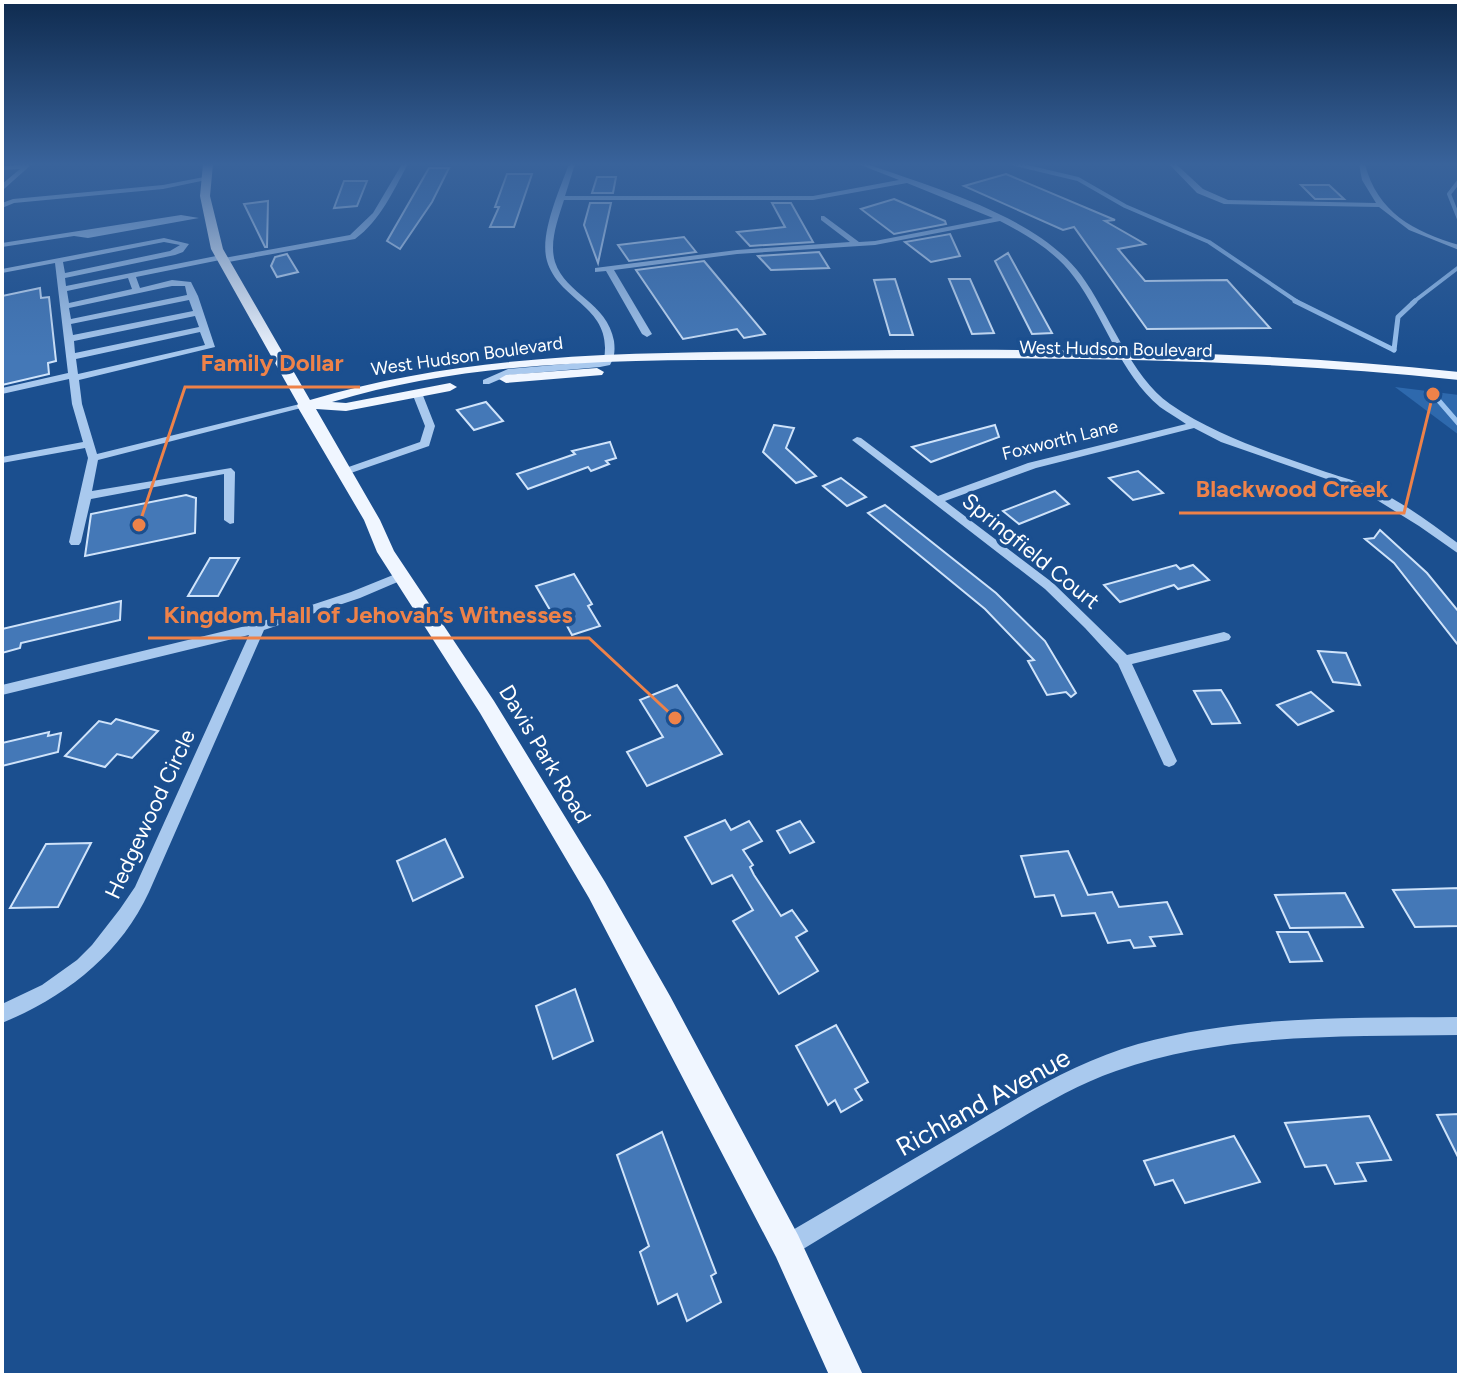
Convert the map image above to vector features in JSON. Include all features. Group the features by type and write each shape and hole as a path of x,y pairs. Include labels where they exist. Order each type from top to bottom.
{"main road":[{"name":"Davis Park Road","path":"213,228 222,259 344,472 386,552 597,890 705,1084 787,1246 846,1375"},
{"name":"West Hudson Boulevard","path":"304,406 339,394 446,374 538,362 610,358 1123,352 1335,362 1459,376"},
{"name":"West Hudson Boulevard","path":"304,406 346,407 486,382 620,371 1134,365 1264,370 1459,389"}],"street":[{"path":"2,245 134,228"},
{"path":"63,289 352,237 365,228"},
{"path":"486,382 498,374 607,363 610,358 609,335 599,312 562,281 550,261 549,249 554,228"},
{"path":"837,228 858,245"},
{"path":"647,334 603,269 737,252 858,245 948,228"},
{"path":"1016,228 1069,265 1154,396 1195,425 1240,446 1368,490 1423,523 1459,550"},
{"path":"1414,228 1425,236 1459,248"},
{"path":"2,271 164,240 185,244 172,253 62,276"},
{"path":"59,261 74,376 93,458 75,542"},
{"path":"131,275 137,291"},
{"path":"2,391 210,347 188,284 179,283 65,306"},
{"path":"67,322 194,296"},
{"path":"69,339 199,312"},
{"path":"72,357 204,329"},
{"path":"344,472 425,444 430,435 417,393"},
{"path":"93,458 304,406"},
{"name":"Foxworth Lane","path":"937,500 1015,469 1195,425"},
{"name":"Springfield Court","path":"857,440 1062,597 1124,661 1169,761"},
{"path":"2,460 88,444"},
{"path":"86,496 227,470 230,472 230,520"},
{"path":"2,690 259,627 403,575"},
{"name":"Hedgewood Circle","path":"2,1014 65,982 98,955 121,925 147,879 259,627"},
{"path":"1124,661 1224,637"},
{"name":"Richland Avenue","path":"787,1246 1002,1116 1075,1076 1138,1054 1196,1041 1299,1029 1459,1026"}],"shaded area":[{"path":"1395,387 1459,395 1459,435"}],"building":[{"path":"256,228 267,228 265,247"},
{"path":"394,228 414,228 400,249 387,241"},
{"path":"585,228 606,228 598,263"},
{"path":"805,228 813,242 750,246 737,232"},
{"path":"886,228 924,228 894,234"},
{"path":"1075,228 1118,228 1145,244 1118,249 1145,281 1227,280 1270,328 1147,329"},
{"path":"950,234 960,256 931,262 905,242"},
{"path":"684,237 696,252 629,261 618,245"},
{"path":"819,252 829,268 771,270 758,256"},
{"path":"1008,253 1052,333 1032,334 995,261"},
{"path":"287,254 298,272 277,277 271,266 275,257"},
{"path":"704,261 765,334 744,338 737,329 683,339 636,270"},
{"path":"895,279 913,335 890,335 874,280"},
{"path":"949,279 970,279 994,333 972,334"},
{"path":"40,288 41,298 49,297 56,361 48,363 49,374 2,385 2,296"},
{"path":"486,402 503,421 474,430 457,410"},
{"path":"774,425 794,428 786,448 816,476 796,483 763,452"},
{"path":"995,425 999,437 931,462 912,447"},
{"path":"610,442 616,458 591,471 588,467 528,489 517,474 575,454 572,451"},
{"path":"1138,471 1163,493 1133,500 1109,478"},
{"path":"841,478 866,497 847,506 823,486"},
{"path":"1055,491 1069,504 1019,524 1003,511"},
{"path":"186,495 196,498 195,533 85,556 91,514"},
{"path":"885,505 996,593 1045,641 1076,693 1071,697 1066,692 1047,695 1028,661 1034,660 985,609 868,513"},
{"path":"1380,530 1427,573 1459,612 1459,646 1394,563 1365,539 1374,538"},
{"path":"210,558 239,558 218,596 188,596"},
{"path":"1176,565 1180,569 1193,565 1209,580 1178,589 1174,585 1120,602 1104,585"},
{"path":"574,574 592,604 588,606 600,626 572,635 560,613 553,615 536,586"},
{"path":"121,601 120,620 21,643 20,648 2,653 2,629"},
{"path":"1318,651 1346,653 1360,685 1333,682"},
{"path":"677,685 722,754 647,786 627,752 663,737 640,700"},
{"path":"1221,690 1240,723 1212,724 1194,691"},
{"path":"1311,692 1333,711 1298,725 1277,705"},
{"path":"116,719 158,731 132,758 117,754 105,767 65,756 99,721 111,724"},
{"path":"49,732 48,736 61,733 58,752 2,766 2,743"},
{"path":"725,820 731,830 749,821 762,841 743,850 753,865 750,867 754,875 781,916 792,910 807,931 796,937 818,971 779,994 733,921 753,910 732,875 712,884 685,837"},
{"path":"800,821 814,842 790,853 777,831"},
{"path":"445,839 463,877 413,901 397,861"},
{"path":"91,843 58,907 10,908 46,844"},
{"path":"1068,851 1088,895 1112,892 1119,907 1167,902 1182,934 1150,937 1155,946 1134,948 1130,940 1108,943 1095,913 1062,916 1054,895 1035,897 1021,856"},
{"path":"1459,888 1459,926 1415,927 1393,890"},
{"path":"1345,893 1363,927 1290,928 1275,895"},
{"path":"1277,932 1308,932 1322,961 1290,962"},
{"path":"575,989 593,1041 553,1059 536,1006"},
{"path":"836,1025 868,1082 855,1089 862,1100 841,1112 835,1100 828,1105 796,1046"},
{"path":"1459,1114 1459,1159 1437,1115"},
{"path":"1369,1116 1391,1160 1357,1163 1366,1181 1335,1184 1326,1165 1305,1167 1285,1123"},
{"path":"662,1132 716,1273 711,1276 721,1302 687,1321 677,1294 658,1304 640,1252 649,1246 617,1155"},
{"path":"1234,1136 1260,1182 1185,1203 1173,1180 1155,1185 1144,1161"}],"waterway":[{"path":"1177,228 1209,242 1299,303"},
{"path":"1412,303 1459,267"},
{"path":"1295,301 1299,303"},
{"path":"1299,303 1394,350 1398,317 1415,301"},
{"path":"1433,394 1459,424"}],"place":[{"name":"Blackwood Creek","path":"1433,394"},
{"name":"Family Dollar","path":"139,525"},
{"name":"Kingdom Hall of Jehovah’s Witnesses","path":"675,718"}]}
